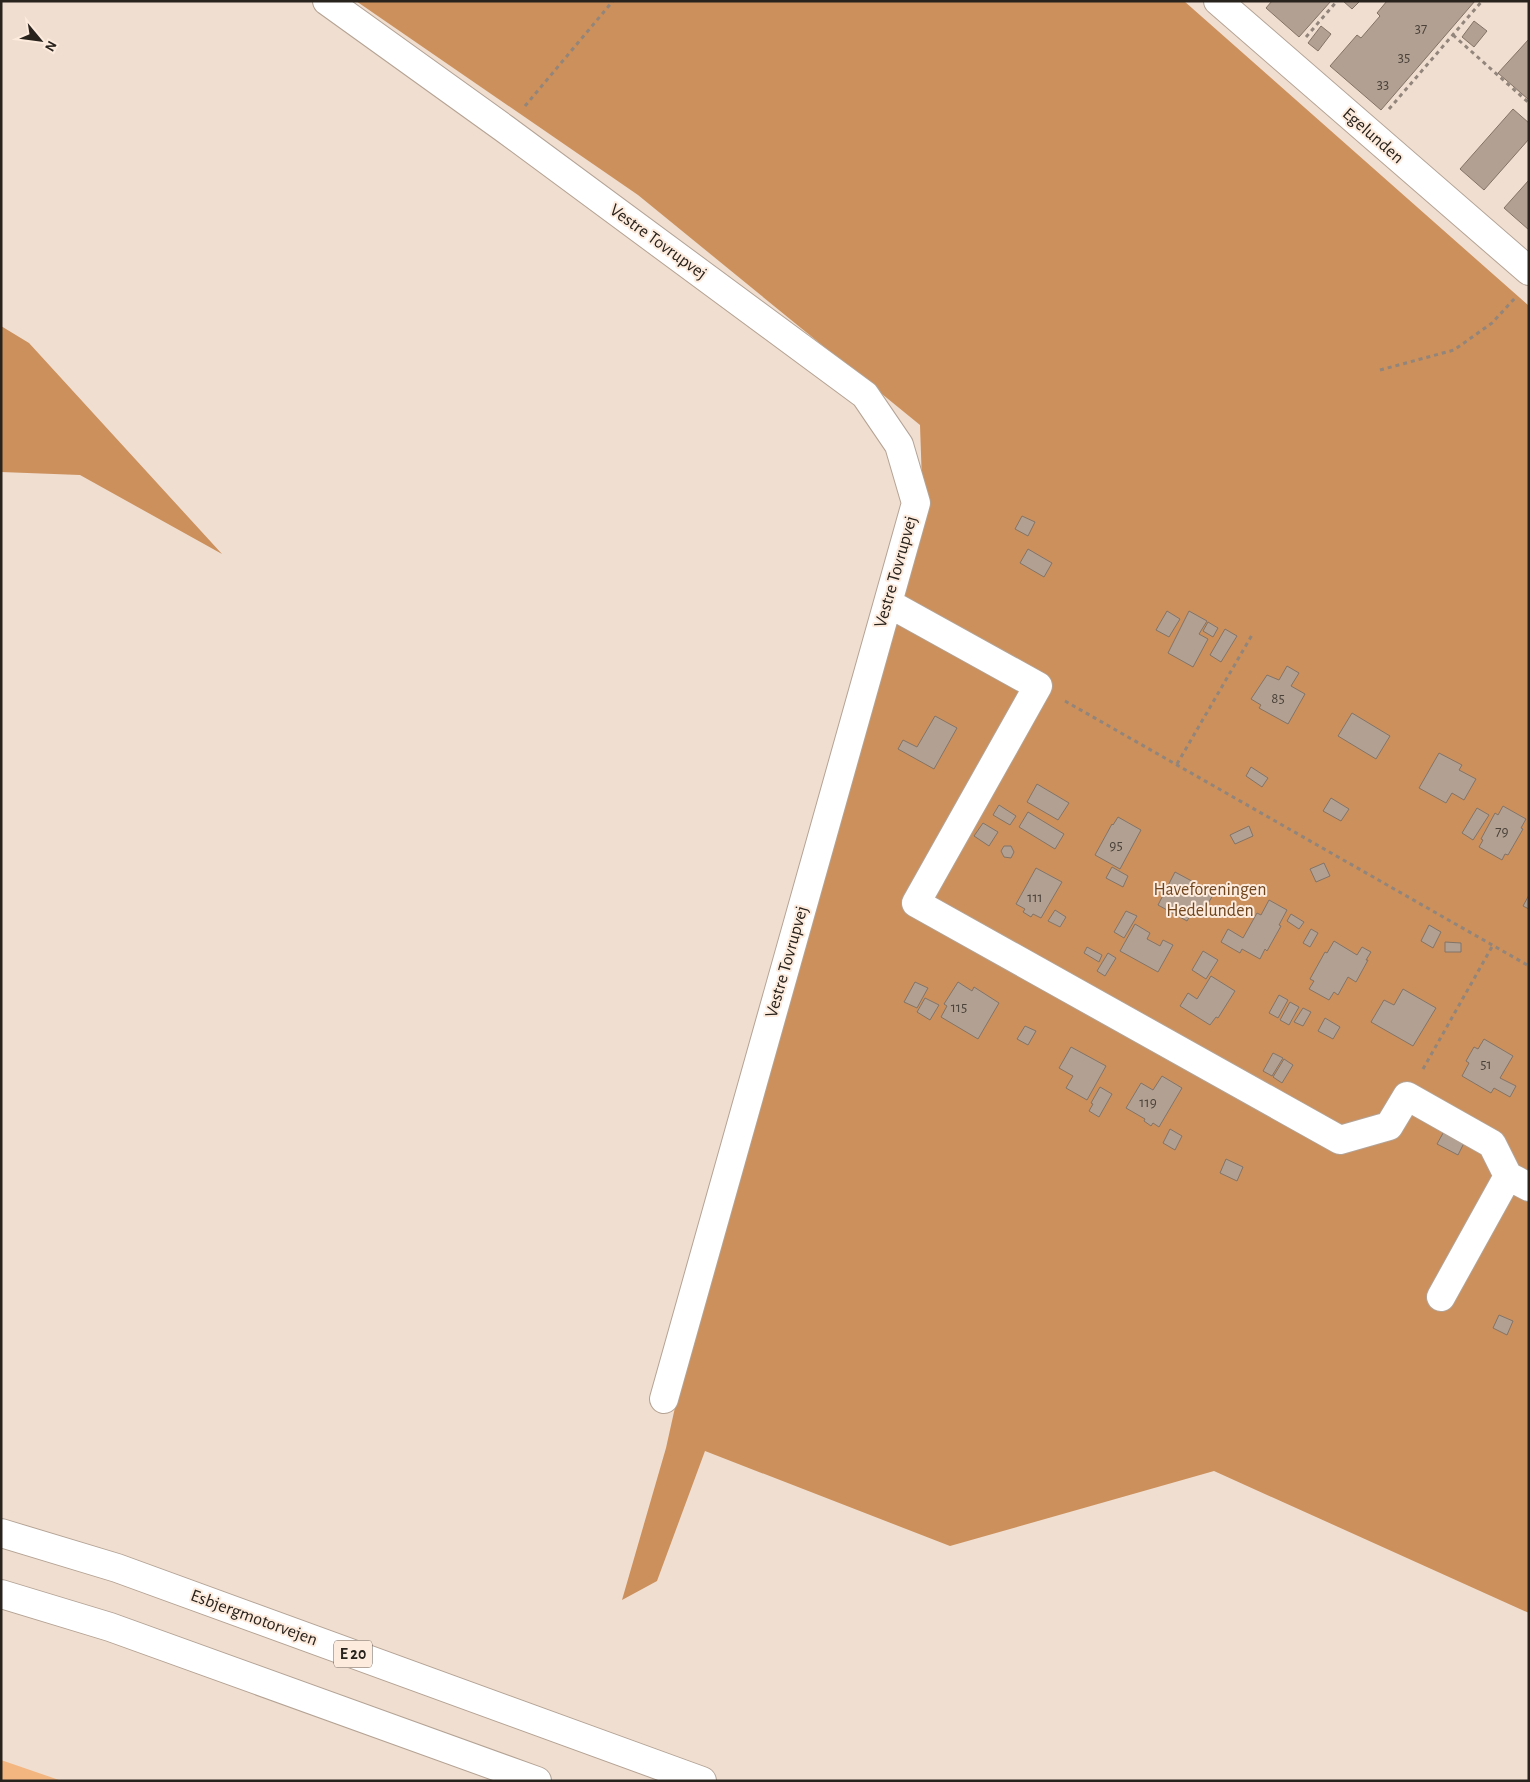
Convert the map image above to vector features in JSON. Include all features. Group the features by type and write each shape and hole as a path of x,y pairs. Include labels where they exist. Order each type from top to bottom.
{"main road":[{"name":"Vestre Tovrupvej","path":"327,1 505,129 865,395 899,445 916,503 664,1399"},
{"name":"Egelunden","path":"1218,1 1529,271"},
{"path":"888,603 1038,686 916,903 1340,1140 1388,1126 1407,1096 1492,1144 1519,1182 1441,1297"},
{"name":"Esbjergmotorvejen","path":"1,1533 117,1568 702,1781"},
{"path":"1,1594 110,1628 537,1781"}],"path":[{"path":"505,129 613,1"},
{"path":"1286,60 1337,1"},
{"path":"1369,132 1482,1"},
{"path":"1453,35 1529,103"},
{"path":"1380,370 1454,350 1492,322 1516,296"},
{"path":"1177,764 1252,635"},
{"path":"1038,686 1529,966"},
{"path":"1407,1096 1493,946"}],"shaded area":[{"path":"1,1760 62,1781 1,1781"}],"green space":[{"name":"Haveforeningen Hedelunden","path":"356,1 1184,1 1529,306 1529,1613 1214,1471 950,1546 705,1451 657,1581 622,1600 666,1448 676,1403 923,511 920,425 638,195"},
{"path":"1,326 29,343 222,554 80,475 1,472"}],"building":[{"path":"1272,1 1331,1 1299,37 1266,8"},
{"path":"1343,1 1360,1 1352,9"},
{"path":"1387,1 1475,1 1381,110 1330,66 1357,35 1361,38 1380,16 1377,13"},
{"path":"1474,21 1487,31 1474,47 1462,37"},
{"path":"1321,26 1331,34 1318,51 1308,43"},
{"path":"1529,39 1529,100 1498,73"},
{"path":"1513,109 1529,123 1529,139 1484,190 1460,169"},
{"path":"1529,180 1529,230 1504,208"},
{"path":"1022,516 1035,522 1028,536 1015,529"},
{"path":"1028,549 1052,563 1044,577 1020,563"},
{"path":"1167,611 1180,619 1169,637 1156,630"},
{"path":"1189,611 1207,621 1199,634 1208,639 1193,667 1168,653"},
{"path":"1208,622 1218,628 1213,637 1203,631"},
{"path":"1225,629 1237,636 1221,662 1210,655"},
{"path":"1287,666 1299,673 1291,686 1305,694 1288,724 1259,708 1261,705 1251,699 1267,675 1279,680"},
{"path":"1352,713 1390,736 1376,759 1338,736"},
{"path":"935,716 957,728 934,769 898,749 903,740 917,747"},
{"path":"1439,753 1462,765 1459,770 1476,779 1464,800 1452,793 1446,803 1419,788"},
{"path":"1251,767 1268,778 1262,787 1246,776"},
{"path":"1037,784 1069,803 1058,820 1027,802"},
{"path":"1331,798 1349,809 1341,821 1323,811"},
{"path":"999,805 1016,816 1010,825 993,815"},
{"path":"1503,806 1526,819 1521,828 1523,829 1508,855 1505,854 1502,860 1479,847 1483,840 1481,839 1495,813 1498,815"},
{"path":"1477,808 1489,815 1473,840 1462,833"},
{"path":"1028,812 1064,834 1055,849 1019,827"},
{"path":"1118,817 1141,830 1120,869 1095,855 1112,824"},
{"path":"983,823 998,832 989,846 974,836"},
{"path":"1249,826 1253,836 1235,844 1230,835"},
{"path":"1004,846 1011,846 1014,852 1011,858 1004,857 1001,851"},
{"path":"1324,863 1330,876 1316,882 1310,869"},
{"path":"1112,867 1128,876 1123,887 1106,878"},
{"path":"1036,868 1062,882 1041,918 1033,914 1031,917 1023,912 1025,909 1016,904"},
{"path":"1175,872 1214,893 1202,914 1194,909 1187,921 1158,905"},
{"path":"1529,895 1529,909 1523,906"},
{"path":"1269,900 1287,910 1279,925 1281,926 1267,951 1265,949 1260,959 1242,949 1240,953 1221,942 1228,929 1243,938 1257,913 1261,915"},
{"path":"1055,910 1066,917 1060,927 1048,921"},
{"path":"1126,911 1137,916 1124,938 1114,932"},
{"path":"1291,914 1304,922 1299,929 1287,921"},
{"path":"1135,924 1150,933 1147,939 1160,946 1163,940 1173,945 1158,972 1120,951"},
{"path":"1429,925 1441,932 1433,948 1421,941"},
{"path":"1311,929 1318,933 1310,947 1303,943"},
{"path":"1334,941 1357,955 1362,947 1371,952 1356,982 1348,977 1338,995 1334,992 1329,1000 1309,989 1314,981 1310,979 1325,952 1327,953"},
{"path":"1445,942 1461,943 1461,952 1445,952"},
{"path":"1087,947 1102,955 1099,962 1084,953"},
{"path":"1203,951 1218,960 1206,979 1192,970"},
{"path":"1108,953 1116,958 1105,976 1097,971"},
{"path":"1211,976 1235,991 1218,1018 1216,1017 1210,1025 1180,1006 1188,993 1197,999"},
{"path":"915,982 928,988 917,1008 904,1002"},
{"path":"958,982 972,991 974,987 999,1003 978,1039 941,1017 947,1006 944,1004"},
{"path":"1403,989 1436,1008 1413,1046 1371,1022 1384,1000 1394,1005"},
{"path":"1279,995 1288,1000 1278,1018 1269,1013"},
{"path":"925,998 939,1005 930,1020 917,1012"},
{"path":"1290,1002 1299,1007 1289,1025 1280,1020"},
{"path":"1303,1008 1311,1012 1303,1026 1294,1022"},
{"path":"1325,1018 1340,1027 1333,1039 1318,1031"},
{"path":"1025,1026 1036,1031 1028,1045 1017,1039"},
{"path":"1484,1039 1513,1056 1500,1078 1516,1086 1510,1097 1494,1088 1491,1093 1462,1076 1469,1063 1466,1061 1474,1047 1478,1049"},
{"path":"1071,1047 1106,1066 1087,1100 1066,1088 1073,1076 1059,1068"},
{"path":"1273,1053 1283,1058 1272,1076 1263,1071"},
{"path":"1284,1059 1293,1065 1282,1083 1273,1077"},
{"path":"1162,1076 1182,1088 1159,1127 1153,1123 1151,1126 1144,1121 1145,1119 1126,1108 1141,1083 1153,1090"},
{"path":"1100,1087 1112,1094 1099,1117 1089,1111 1093,1104 1091,1103"},
{"path":"1447,1126 1467,1137 1458,1155 1437,1144"},
{"path":"1170,1129 1182,1136 1175,1150 1163,1143"},
{"path":"1226,1159 1243,1167 1237,1181 1220,1173"},
{"path":"1499,1315 1513,1321 1507,1335 1493,1328"}]}
